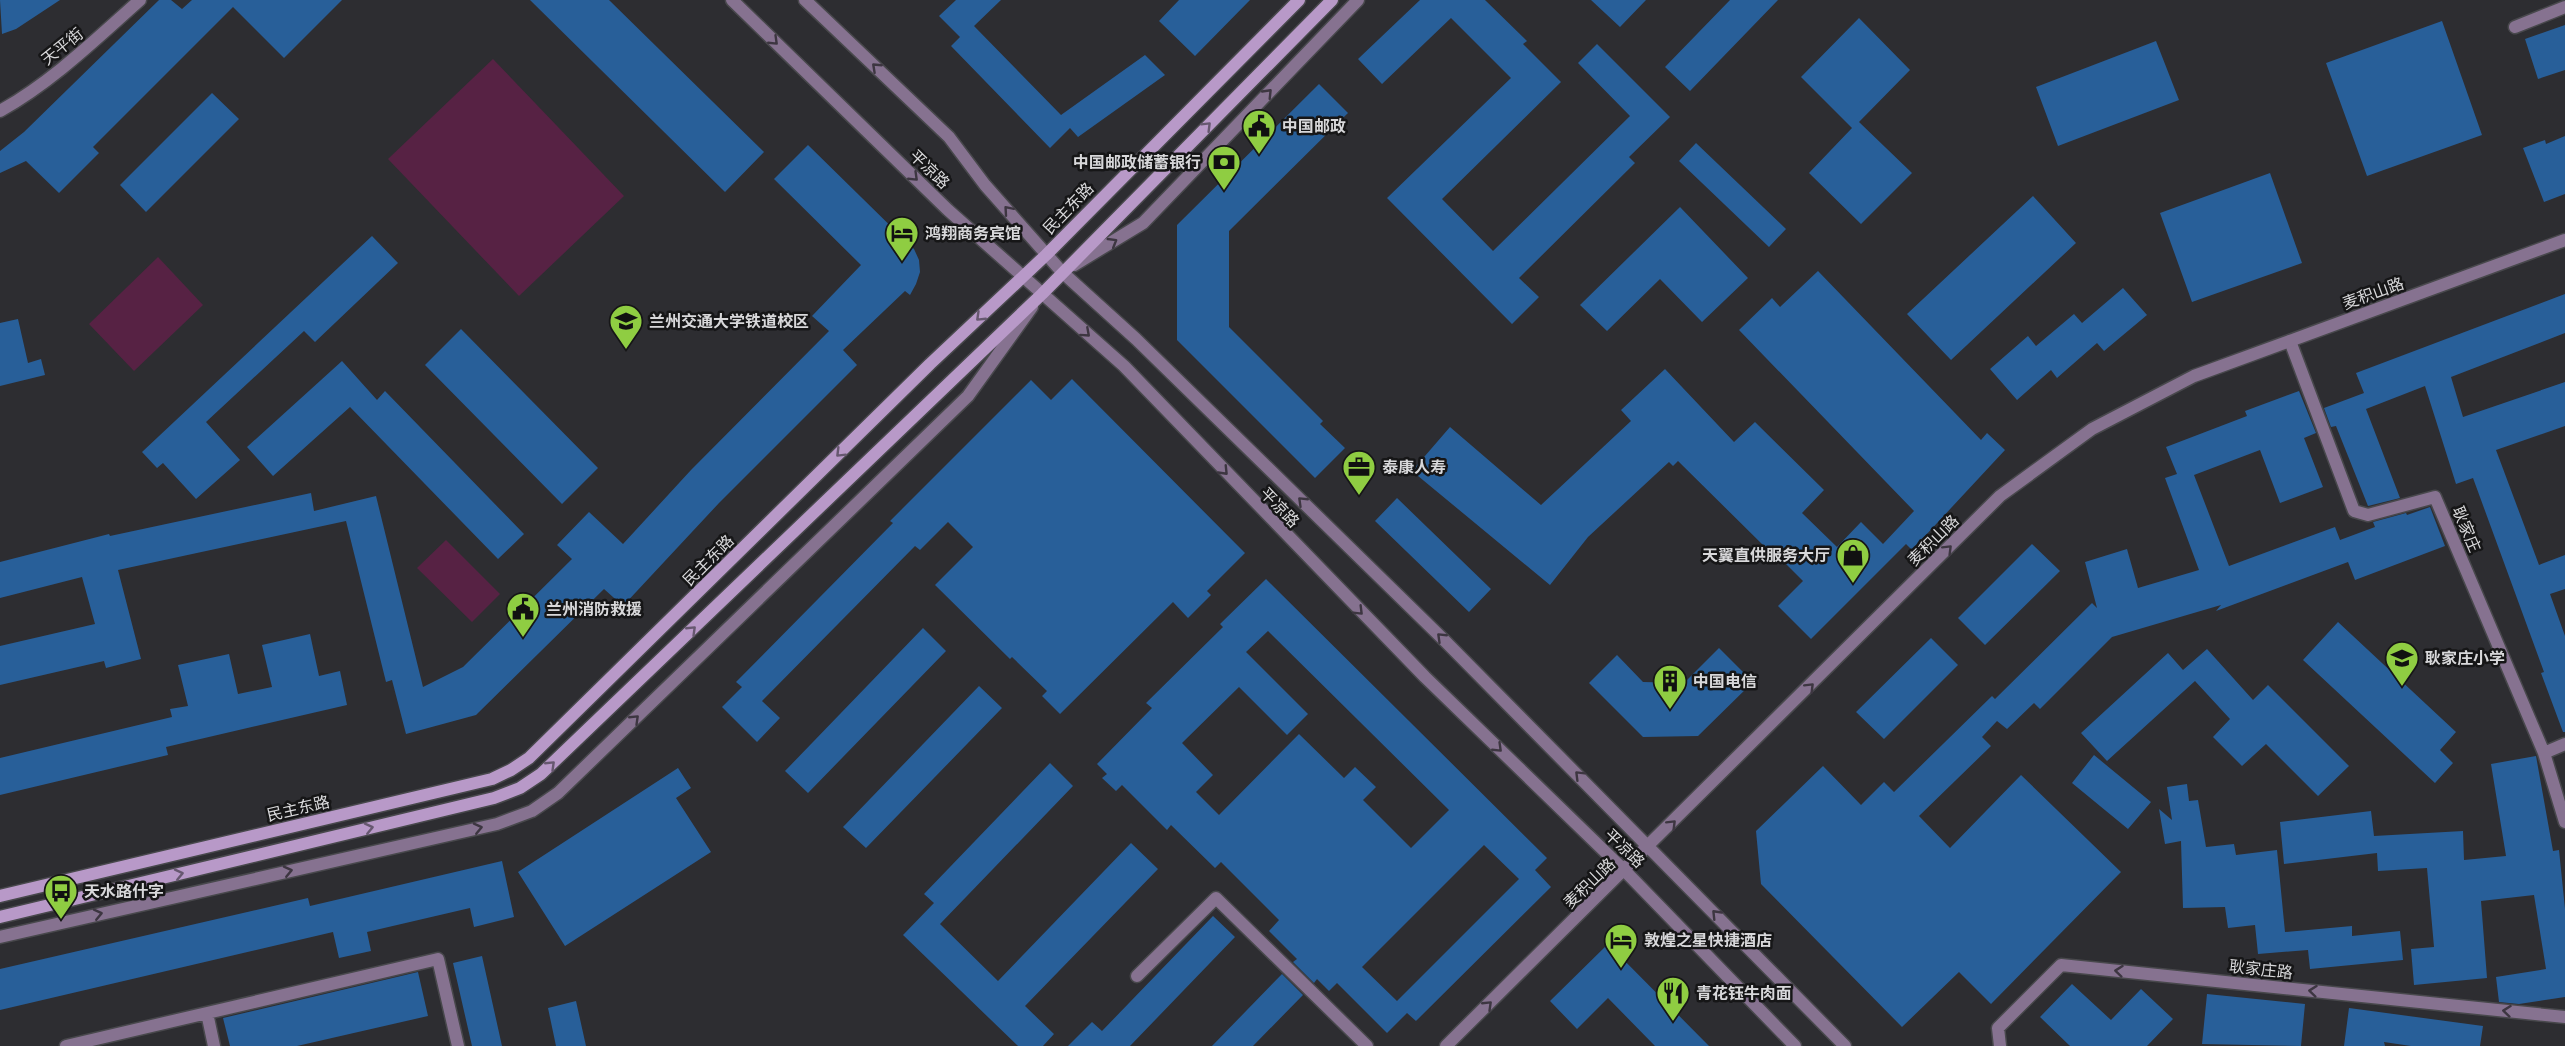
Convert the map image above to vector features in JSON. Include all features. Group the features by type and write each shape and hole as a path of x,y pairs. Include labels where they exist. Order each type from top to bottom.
{"main road":[{"name":"民主东路","path":"0,896 492,779 529,758 1046,255 1299,0"},
{"path":"0,916 482,801 520,788 541,774 1042,294 1332,0"}],"street":[{"name":"天平街","path":"0,111 18,101 77,56 140,0"},
{"name":"平凉路","path":"732,0 948,210 1124,366 1293,544 1425,677 1625,871 1796,1046"},
{"name":"平凉路","path":"805,0 949,137 985,185 1062,272 1161,363 1445,641 1845,1046"},
{"path":"1062,272 1143,224 1358,0"},
{"path":"2515,27 2565,7"},
{"name":"麦积山路","path":"1446,1046 1650,847 2001,496 2091,429 2194,376 2565,240"},
{"path":"0,937 497,824 532,811 558,794 968,396 1042,294"},
{"name":"耿家庄","path":"2290,340 2354,511 2368,515 2435,497 2544,753 2565,822"},
{"path":"2544,753 2565,744"},
{"path":"1137,976 1216,898 1366,1046"},
{"path":"66,1046 438,959 458,1046"},
{"name":"耿家庄路","path":"2000,1046 1998,1028 2061,965 2565,1017"},
{"path":"207,1013 214,1046"}],"shaded area":[{"path":"493,59 624,196 519,296 388,159"},
{"path":"158,257 203,305 134,371 89,324"},
{"path":"446,540 500,594 472,622 417,568"}],"building":[{"path":"0,0 60,0 16,29 2,34"},
{"path":"159,0 171,0 182,9 192,0 342,0 284,58 233,7 93,147 99,153 59,193 26,161 0,173 0,151 24,132"},
{"path":"530,0 609,0 764,152 725,192"},
{"path":"956,0 1001,0 974,26 1061,115 1145,55 1165,75 1078,137 1070,128 1050,148 951,46 960,37 939,16"},
{"path":"1179,0 1250,0 1195,56 1159,21"},
{"path":"1420,0 1485,0 1527,41 1523,44 1561,82 1442,199 1493,251 1630,116 1578,63 1597,44 1670,117 1629,157 1635,163 1519,278 1539,297 1512,324 1387,198 1511,78 1451,18 1382,84 1358,59"},
{"path":"1591,0 1646,0 1620,27"},
{"path":"1730,0 1778,0 1690,91 1665,67"},
{"path":"1859,18 1910,70 1859,122 1912,173 1861,224 1809,173 1852,128 1801,77"},
{"path":"2442,21 2482,135 2367,176 2326,63"},
{"path":"2565,25 2565,70 2538,79 2525,39"},
{"path":"2156,41 2179,100 2058,146 2036,87"},
{"path":"1319,84 1348,113 1229,231 1229,327 1323,421 1320,424 1345,448 1315,478 1177,340 1177,225"},
{"path":"212,93 239,119 146,212 120,185"},
{"path":"2565,136 2565,194 2544,202 2523,148 2545,140 2546,144"},
{"path":"1696,143 1786,229 1769,247 1679,161"},
{"path":"808,145 914,249 919,260 920,272 910,295 905,291 843,350 857,365 719,503 623,606 604,589 476,715 406,734 392,680 386,682 346,521 118,570 141,659 106,668 104,661 0,685 0,646 95,624 82,577 0,598 0,562 109,534 110,536 311,493 314,511 376,496 423,687 463,667 572,559 557,545 589,512 623,544 691,470 829,331 812,316 861,265 774,179"},
{"path":"2270,173 2302,263 2192,302 2160,213"},
{"path":"2033,196 2076,243 1951,360 1907,314"},
{"path":"1680,207 1748,278 1702,322 1660,279 1607,331 1580,305"},
{"path":"372,236 398,263 315,342 304,331 206,422 240,460 196,499 163,463 157,468 142,452"},
{"path":"1818,271 1981,440 1987,433 2005,450 1912,550 1906,544 1811,639 1778,606 1803,581 1768,546 1766,548 1678,461 1673,466 1669,462 1588,537 1550,585 1412,471 1450,427 1541,505 1631,421 1621,410 1665,369 1734,442 1755,422 1824,490 1802,513 1837,547 1861,522 1883,544 1914,511 1739,330 1772,298 1780,307"},
{"path":"2123,288 2147,315 2104,351 2097,343 2057,378 2051,370 2017,400 1990,369 2028,336 2036,346 2074,314 2082,323"},
{"path":"2565,294 2565,333 2451,377 2463,417 2565,382 2565,426 2496,450 2539,565 2565,555 2565,589 2550,594 2565,636 2565,732 2563,732 2541,673 2544,672 2473,478 2456,484 2425,386 2366,409 2400,498 2368,506 2336,426 2331,427 2324,408 2364,393 2356,373"},
{"path":"18,319 28,363 41,359 45,375 0,386 0,323"},
{"path":"461,329 598,468 562,504 425,365"},
{"path":"342,361 377,400 385,391 524,534 498,559 350,407 273,476 247,447"},
{"path":"1072,379 1245,553 1207,591 1211,595 1188,618 1173,602 1060,714 1042,696 1047,691 1012,657 1010,659 935,585 973,547 948,522 920,550 915,546 762,701 780,718 757,742 722,707 742,687 736,682 893,523 890,521 1031,380 1051,400"},
{"path":"2299,391 2316,433 2304,438 2323,487 2280,503 2260,450 2194,475 2229,566 2335,527 2340,540 2375,527 2373,522 2406,513 2407,515 2430,507 2445,546 2355,580 2348,562 2216,611 2221,605 2112,637 2040,709 2034,703 2007,729 1997,721 1982,737 1991,746 1919,816 1950,848 2021,775 2121,872 1991,1004 1959,972 1902,1027 1761,884 1756,831 1823,766 1861,805 1884,782 1894,792 1992,696 1995,699 2092,603 2097,608 2085,562 2127,549 2138,588 2199,570 2165,478 2177,474 2166,447 2247,416 2245,411"},
{"path":"1397,498 1491,589 1469,612 1375,521"},
{"path":"2032,544 2060,571 1985,645 1958,618"},
{"path":"1266,579 1547,858 1535,870 1551,887 1416,1021 1407,1013 1387,1033 1337,983 1329,991 1317,979 1314,983 1293,962 1297,959 1269,931 1279,920 1221,862 1215,868 1171,825 1167,830 1122,785 1116,791 1102,778 1107,774 1097,764 1152,708 1146,703 1223,627 1220,624","holes":["1268,631 1449,810 1411,848 1363,800 1376,787 1355,767 1344,778 1299,734 1219,815 1196,792 1213,775 1182,743 1239,687 1287,735 1308,714 1246,652","1484,845 1519,879 1397,1001 1362,967"]},
{"path":"2338,622 2456,732 2440,750 2453,763 2435,783 2303,660"},
{"path":"923,628 946,651 808,793 785,771"},
{"path":"310,634 319,676 340,671 347,705 166,747 168,755 0,795 0,758 172,717 170,709 188,706 178,665 229,654 238,694 272,687 262,645"},
{"path":"1931,638 1958,665 1884,739 1856,712"},
{"name":"中国电信","path":"1719,648 1753,682 1698,736 1643,737 1589,683 1617,655 1643,682 1684,683"},
{"path":"2207,649 2253,700 2268,685 2349,766 2318,796 2266,744 2242,766 2213,737 2230,719 2195,681 2107,761 2081,733 2168,653 2183,670"},
{"path":"979,686 1002,708 866,848 843,827"},
{"path":"2094,755 2151,802 2128,829 2072,783"},
{"path":"2536,756 2553,851 2559,850 2565,909 2565,997 2519,1004 2499,1002 2496,977 2546,969 2534,895 2481,901 2487,978 2414,985 2411,949 2434,947 2427,868 2378,871 2377,853 2284,864 2280,822 2371,811 2374,836 2463,831 2464,860 2506,856 2491,764"},
{"path":"1050,763 1073,786 940,924 998,981 1131,843 1158,869 1025,1006 1054,1034 1043,1046 1018,1046 903,935 934,903 924,894"},
{"path":"678,768 691,788 676,798 711,852 565,946 518,872"},
{"path":"2187,784 2189,801 2198,800 2206,847 2234,844 2236,855 2277,850 2285,932 2352,926 2352,936 2400,931 2403,960 2310,969 2308,950 2258,954 2255,925 2228,928 2225,907 2183,908 2181,841 2165,844 2159,809 2172,820 2167,787"},
{"path":"502,861 514,917 474,927 470,908 367,932 371,951 339,958 333,932 0,1010 0,969 308,898 310,906"},
{"path":"1213,916 1235,937 1130,1046 1068,1046 1092,1022 1102,1031"},
{"path":"1608,944 1709,1046 1655,1046 1608,998 1577,1029 1550,1001"},
{"path":"482,956 502,1046 472,1046 453,963"},
{"path":"418,972 428,1016 297,1046 230,1046 223,1018"},
{"path":"1282,974 1303,995 1253,1046 1212,1046"},
{"path":"2072,984 2111,1020 2141,989 2173,1019 2147,1046 2070,1046 2040,1017"},
{"path":"2207,994 2305,1004 2301,1046 2202,1044"},
{"path":"576,1001 586,1046 556,1046 548,1008"},
{"path":"2349,1008 2483,1026 2480,1046 2411,1046 2384,1042 2385,1046 2344,1046"}],"place":[{"name":"中国邮政","path":"1259,155"},
{"name":"中国邮政储蓄银行","path":"1224,191"},
{"name":"鸿翔商务宾馆","path":"902,262"},
{"name":"兰州交通大学铁道校区","path":"626,350"},
{"name":"泰康人寿","path":"1359,496"},
{"name":"天翼直供服务大厅","path":"1853,584"},
{"name":"兰州消防救援","path":"523,638"},
{"name":"耿家庄小学","path":"2402,687"},
{"name":"中国电信","path":"1670,710"},
{"name":"天水路什字","path":"61,920"},
{"name":"敦煌之星快捷酒店","path":"1621,969"},
{"name":"青花钰牛肉面","path":"1673,1022"}]}
